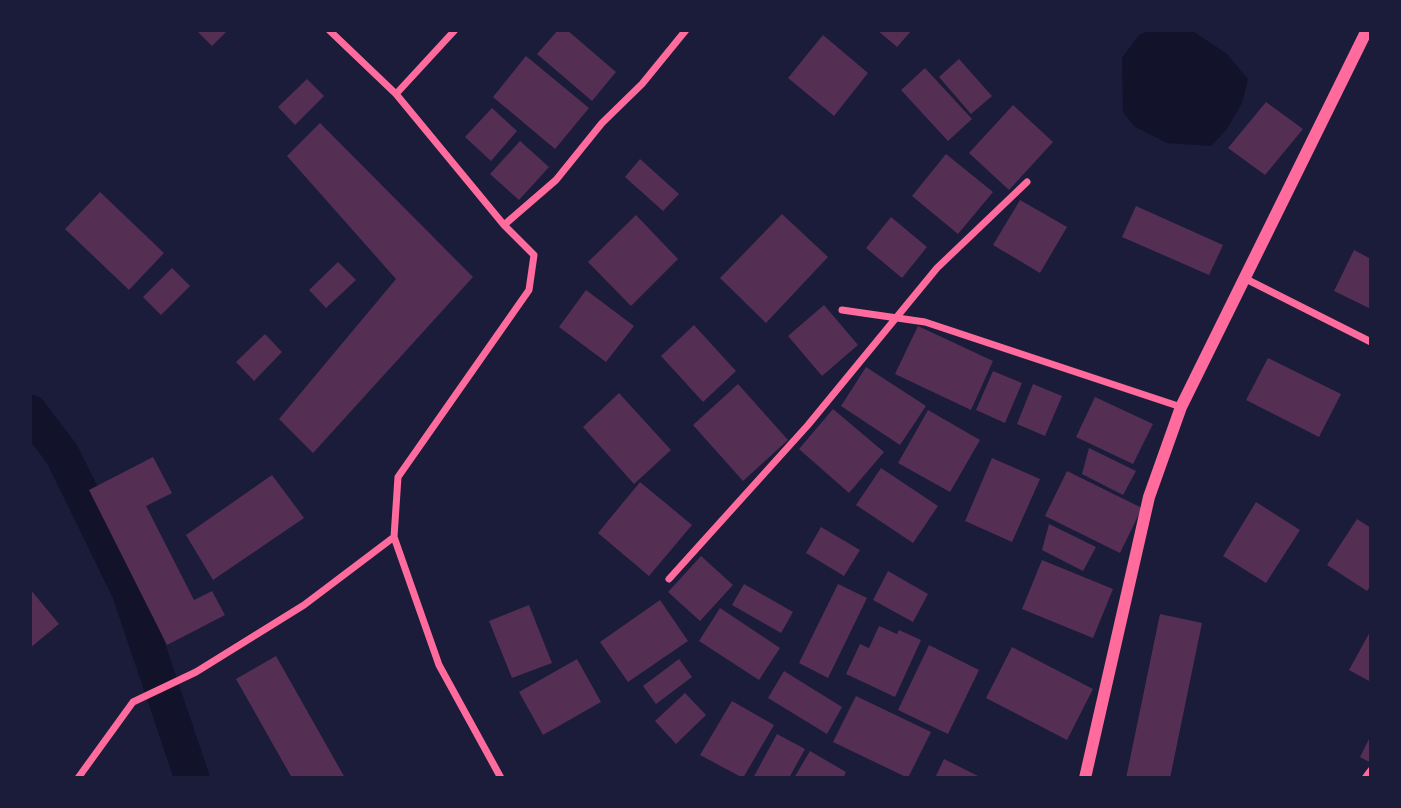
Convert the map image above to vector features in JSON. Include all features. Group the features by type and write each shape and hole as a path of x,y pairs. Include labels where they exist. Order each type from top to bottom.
{"street":[{"path":"329,30 396,94 504,225 534,255 529,290 398,477 394,537 439,665 501,778"},
{"path":"396,94 455,30"},
{"path":"504,225 556,180 602,122 642,84 686,30"},
{"path":"1085,778 1149,497 1181,407 1367,30"},
{"path":"669,579 808,425 937,268 1027,182"},
{"path":"1244,278 1371,342"},
{"path":"842,310 925,321 1181,407"},
{"path":"78,778 133,702 197,672 304,605 394,537"},
{"path":"1365,778 1371,770"}],"shaded area":[{"path":"1151,30 1191,30 1227,54 1248,79 1242,103 1227,129 1211,146 1167,143 1135,127 1123,112 1122,58 1139,35"}],"building":[{"path":"196,30 228,30 212,46"},
{"path":"558,30 567,30 616,72 592,101 537,54"},
{"path":"877,30 912,30 897,47"},
{"path":"823,35 868,73 834,116 788,78"},
{"path":"526,56 589,108 555,149 493,97"},
{"path":"959,59 992,96 971,114 939,77"},
{"path":"925,68 972,119 948,141 901,90"},
{"path":"307,79 324,96 295,125 278,107"},
{"path":"1266,102 1303,129 1265,175 1228,148"},
{"path":"1013,105 1053,142 1009,190 969,153"},
{"path":"492,108 517,131 491,161 465,137"},
{"path":"320,123 473,277 313,453 279,419 396,279 287,156"},
{"path":"520,141 549,167 519,200 490,174"},
{"path":"946,154 993,192 958,234 912,196"},
{"path":"640,159 679,194 663,211 625,177"},
{"path":"100,192 164,253 129,290 65,229"},
{"path":"1020,200 1067,227 1040,273 993,245"},
{"path":"1136,206 1223,245 1209,275 1122,237"},
{"path":"782,214 828,257 766,323 720,278"},
{"path":"636,215 678,259 631,306 588,262"},
{"path":"891,217 927,247 902,278 866,248"},
{"path":"1354,250 1371,259 1371,309 1334,291"},
{"path":"338,262 356,280 326,308 309,290"},
{"path":"172,268 190,286 161,315 143,297"},
{"path":"586,290 634,326 606,362 559,327"},
{"path":"824,305 858,345 822,376 788,336"},
{"path":"694,325 736,371 703,402 661,356"},
{"path":"918,326 993,361 971,410 895,374"},
{"path":"265,334 282,352 254,381 236,362"},
{"path":"1268,358 1341,394 1319,437 1246,400"},
{"path":"866,367 926,406 900,445 841,406"},
{"path":"993,371 1022,383 1005,423 976,410"},
{"path":"738,384 788,440 743,481 693,425"},
{"path":"1033,384 1062,396 1045,436 1017,424"},
{"path":"619,393 671,450 634,484 583,427"},
{"path":"1095,397 1153,424 1133,464 1076,437"},
{"path":"833,409 884,452 849,493 799,449"},
{"path":"928,410 980,440 950,492 898,463"},
{"path":"1089,448 1136,471 1123,495 1082,474"},
{"path":"153,457 172,493 146,506 194,600 212,591 225,615 167,645 89,490"},
{"path":"992,458 1040,479 1012,542 965,521"},
{"path":"881,468 938,506 913,543 856,505"},
{"path":"1067,471 1142,508 1120,553 1045,516"},
{"path":"272,475 304,518 213,580 186,535"},
{"path":"640,482 692,525 649,576 598,533"},
{"path":"1256,502 1300,530 1266,583 1223,556"},
{"path":"1357,519 1371,528 1371,585 1367,591 1327,565"},
{"path":"1049,524 1096,547 1083,571 1042,550"},
{"path":"821,527 860,550 844,576 806,553"},
{"path":"701,556 733,585 700,621 668,592"},
{"path":"1042,560 1113,589 1093,638 1022,609"},
{"path":"888,571 928,594 913,622 873,600"},
{"path":"744,584 793,612 781,633 732,605"},
{"path":"838,584 867,598 828,678 799,663"},
{"path":"30,589 59,624 30,648"},
{"path":"660,600 688,641 628,682 600,642"},
{"path":"529,605 552,663 512,678 489,621"},
{"path":"720,608 780,648 759,680 699,641"},
{"path":"1160,614 1202,623 1170,778 1126,778"},
{"path":"879,626 897,634 899,630 921,640 895,697 846,674 860,644 869,648"},
{"path":"1371,630 1371,682 1349,670"},
{"path":"929,645 979,670 948,734 898,710"},
{"path":"1012,647 1093,689 1067,740 986,698"},
{"path":"276,656 345,778 292,778 236,679"},
{"path":"577,659 601,702 543,735 519,692"},
{"path":"679,659 692,677 656,704 643,686"},
{"path":"784,671 842,707 827,734 768,698"},
{"path":"685,693 706,715 676,744 655,721"},
{"path":"856,696 931,732 908,778 833,742"},
{"path":"732,701 774,725 743,778 700,755"},
{"path":"777,734 805,749 789,778 753,778"},
{"path":"1371,735 1371,763 1360,757"},
{"path":"810,751 846,772 843,778 794,778"},
{"path":"944,759 982,778 935,778"}],"waterway":[{"path":"30,412 62,454 129,591 192,778"}]}
